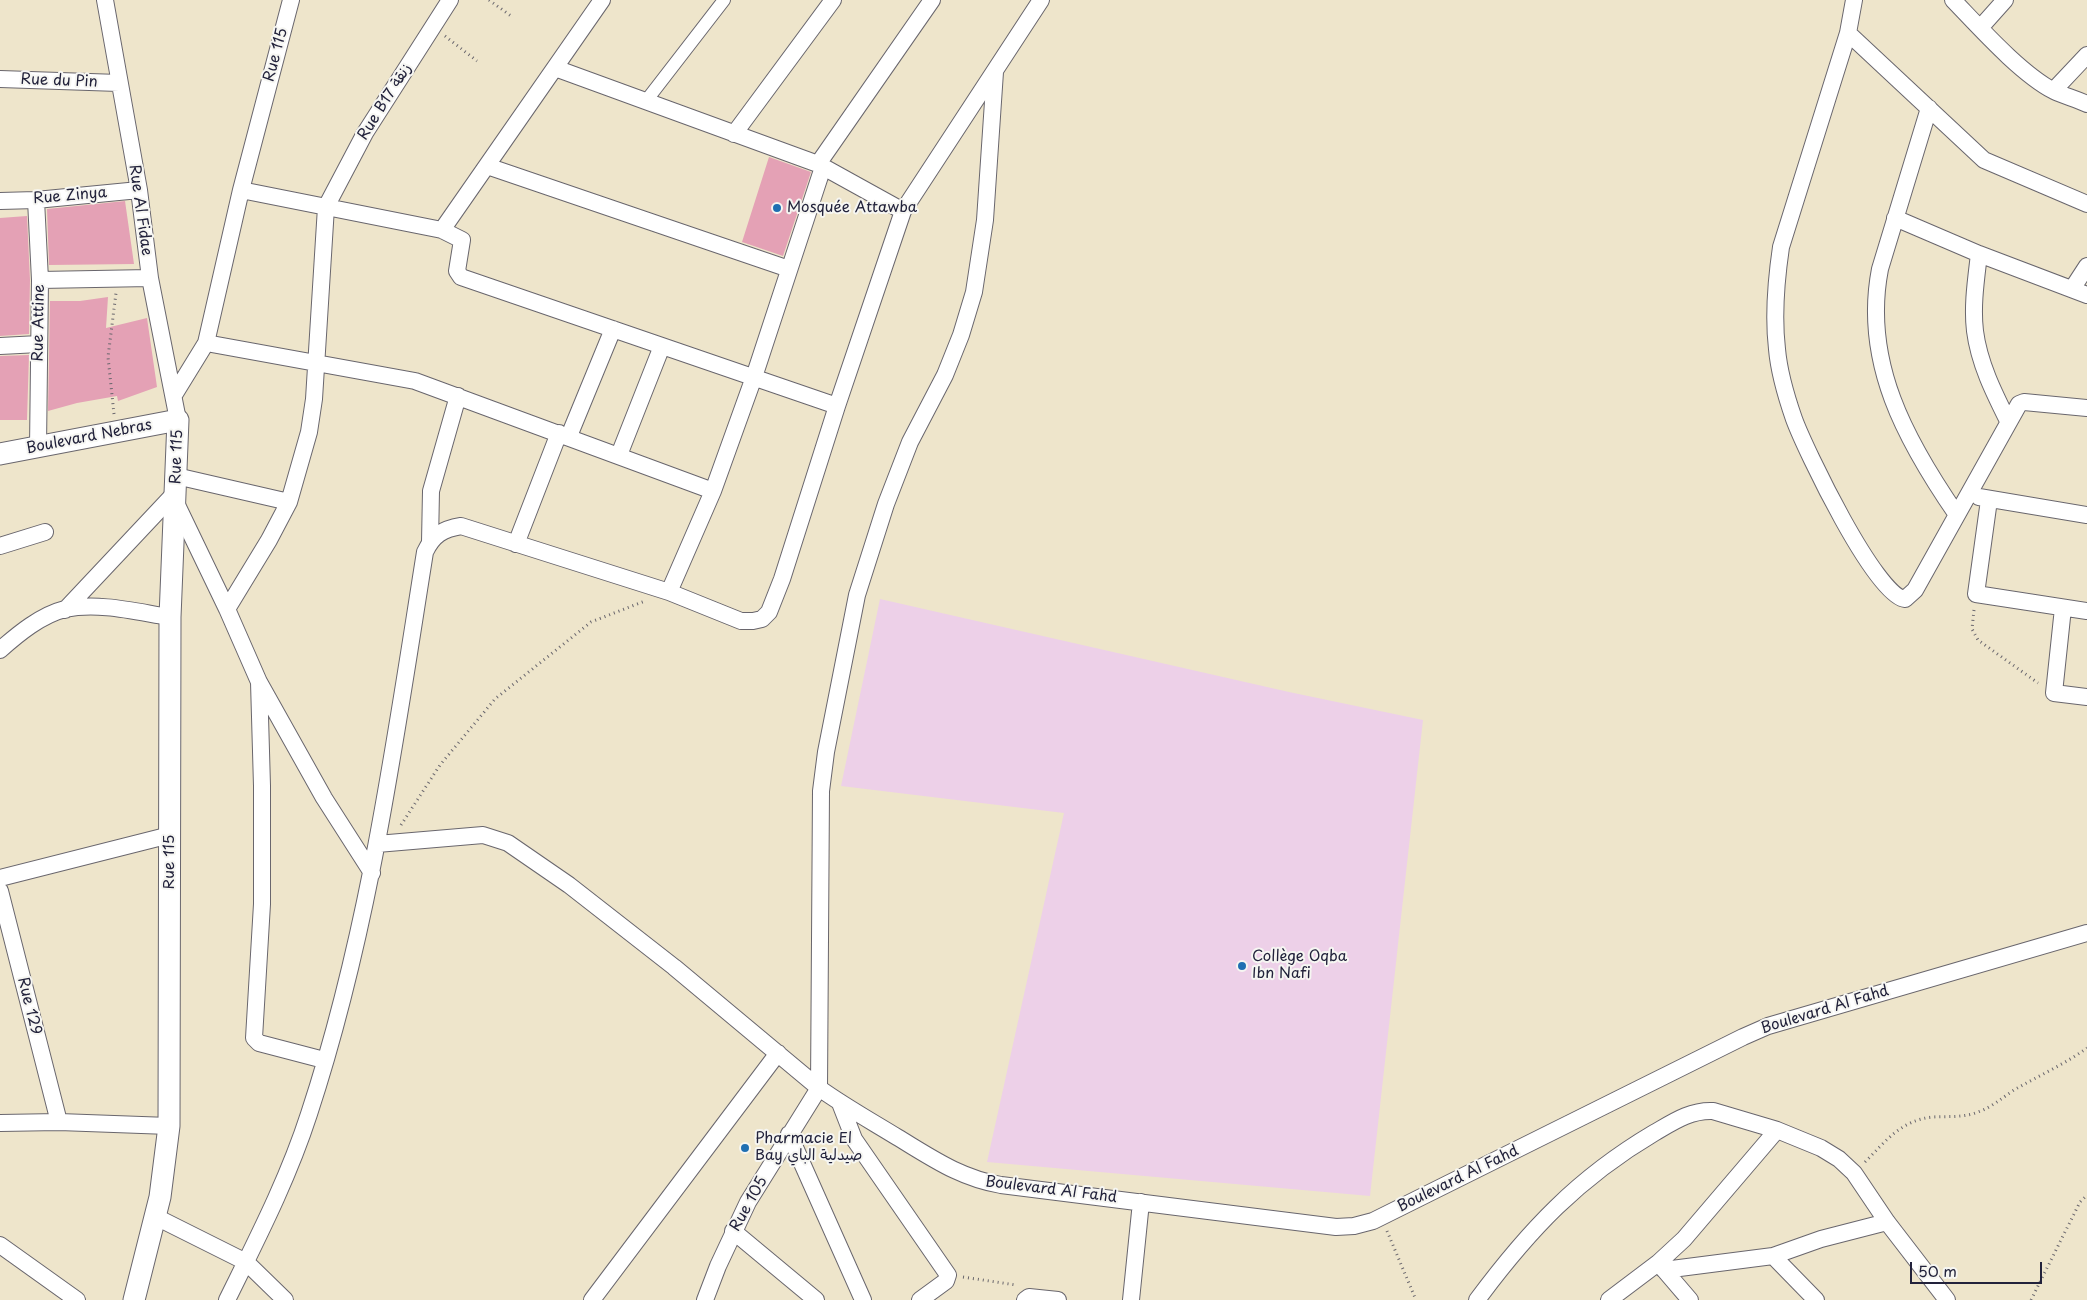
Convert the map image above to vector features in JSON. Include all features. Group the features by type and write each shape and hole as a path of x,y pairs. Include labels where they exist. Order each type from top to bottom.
{"street":[{"name":"Rue Al Fidae","path":"105,0 139,190 150,278 178,420"},
{"name":"Rue 115","path":"174,395 206,343 240,190 291,0"},
{"name":"Rue B17 زنقة","path":"326,207 365,133 450,0"},
{"path":"442,230 602,0"},
{"path":"646,101 724,0"},
{"path":"734,134 832,0"},
{"path":"669,592 713,491 754,377 789,270 820,165 932,0"},
{"path":"227,1300 274,1205 310,1114 350,965 372,873 385,843 425,552 430,542 438,533 449,528 461,526 669,592 741,621 762,619 769,612 782,579 837,406 903,211 1041,0"},
{"path":"1854,0 1848,33 1782,247 1777,275 1775,308 1777,349 1783,385 1795,420 1829,496 1860,549 1894,595 1905,599 1911,595 2017,407 2024,402 2087,408"},
{"path":"1953,0 2027,72 2054,90 2087,104"},
{"path":"1980,28 2005,0"},
{"path":"1848,33 1984,160 2087,204"},
{"path":"2054,90 2087,56"},
{"path":"555,68 820,165 903,211"},
{"path":"819,1088 821,791 826,752 857,596 883,513 910,442 945,375 962,335 974,292 985,220 995,70"},
{"name":"Rue du Pin","path":"0,79 119,83"},
{"path":"1929,108 1895,218 1875,293 1878,347 1884,377 1911,444 1957,515"},
{"path":"487,166 789,270"},
{"name":"Rue Zinya","path":"0,201 36,200 139,190"},
{"path":"240,190 442,230 462,240 457,271 461,276 837,406"},
{"name":"Rue Attine","path":"36,200 40,280 38,447"},
{"path":"227,609 269,540 289,502 310,432 314,399 326,207"},
{"path":"1895,218 1978,254 2080,292 2087,266"},
{"path":"1978,254 1974,303 1975,332 1988,380 2008,421"},
{"path":"40,280 150,278"},
{"path":"516,544 613,329"},
{"path":"206,343 415,381 713,491"},
{"path":"0,346 39,344"},
{"path":"619,455 662,346"},
{"path":"430,542 431,490 458,396"},
{"name":"Rue 115","path":"134,1300 156,1217 164,1172 169,1126 170,617 178,420"},
{"name":"Boulevard Nebras","path":"0,454 178,420"},
{"path":"176,491 289,502"},
{"path":"176,491 259,682 324,798 372,873"},
{"path":"64,610 176,491"},
{"path":"1969,495 1989,500 2087,515"},
{"path":"1989,500 1976,594 2087,611"},
{"path":"0,546 45,532"},
{"path":"0,650 41,620 64,610 92,607 170,617"},
{"path":"2063,608 2054,693 2087,697"},
{"path":"259,682 262,786 262,904 254,1038 259,1043 324,1060"},
{"path":"0,878 170,835"},
{"name":"Boulevard Al Fahd","path":"385,843 483,835 508,843 569,885 674,967 819,1088 840,1103 949,1169 969,1178 1001,1185 1336,1227 1362,1224 1380,1216 1768,1026 2087,932"},
{"name":"Rue 129","path":"0,891 59,1122"},
{"path":"592,1300 778,1053"},
{"name":"Rue 105","path":"705,1300 733,1231 789,1134 819,1088"},
{"path":"840,1103 854,1139 948,1275 946,1281 920,1300"},
{"path":"1477,1300 1505,1262 1547,1214 1586,1180 1623,1152 1672,1122 1690,1113 1703,1110 1713,1111 1777,1130 1821,1148 1839,1159 1854,1173 1887,1222 1947,1300"},
{"path":"1,1126 59,1122 169,1126"},
{"path":"1609,1300 1661,1267 1777,1130"},
{"path":"789,1134 862,1300"},
{"path":"1131,1300 1141,1202"},
{"path":"156,1217 246,1262 285,1300"},
{"path":"1661,1267 1773,1256 1821,1239 1887,1222"},
{"path":"733,1231 812,1299"},
{"path":"0,1245 77,1300"},
{"path":"1773,1256 1816,1300"},
{"path":"1661,1267 1690,1300"},
{"path":"1027,1298 1058,1300"}],"path":[{"path":"490,0 511,16"},
{"path":"433,27 477,61"},
{"path":"116,431 108,357 118,278"},
{"path":"385,843 399,829 440,765 495,699 591,622 669,592"},
{"path":"1972,629 1978,640 2054,693"},
{"path":"1854,1173 1898,1129 1914,1121 1933,1117 1955,1117 1977,1112 1995,1104 2012,1091 2087,1048"},
{"path":"2031,1300 2080,1202 2087,1195"},
{"path":"1380,1216 1416,1300"},
{"path":"948,1275 1025,1286 1027,1298"}],"shaded area":[{"name":"Collège Oqba Ibn Nafi","path":"880,599 1289,692 1423,720 1370,1196 987,1162 1064,813 841,786"}],"building":[{"name":"Mosquée Attawba","path":"769,157 811,172 783,256 742,242"},
{"path":"125,201 134,264 49,265 47,209"},
{"path":"27,216 30,280 29,334 0,336 0,218"},
{"path":"108,297 106,328 147,318 157,387 118,401 117,396 77,403 48,411 50,301 80,301"},
{"path":"29,355 27,420 0,420 0,356"}],"place":[{"name":"Mosquée Attawba","path":"777,208"},
{"name":"Collège Oqba Ibn Nafi","path":"1242,966"},
{"name":"Pharmacie El Bay صيدلية الباي","path":"745,1148"}]}
